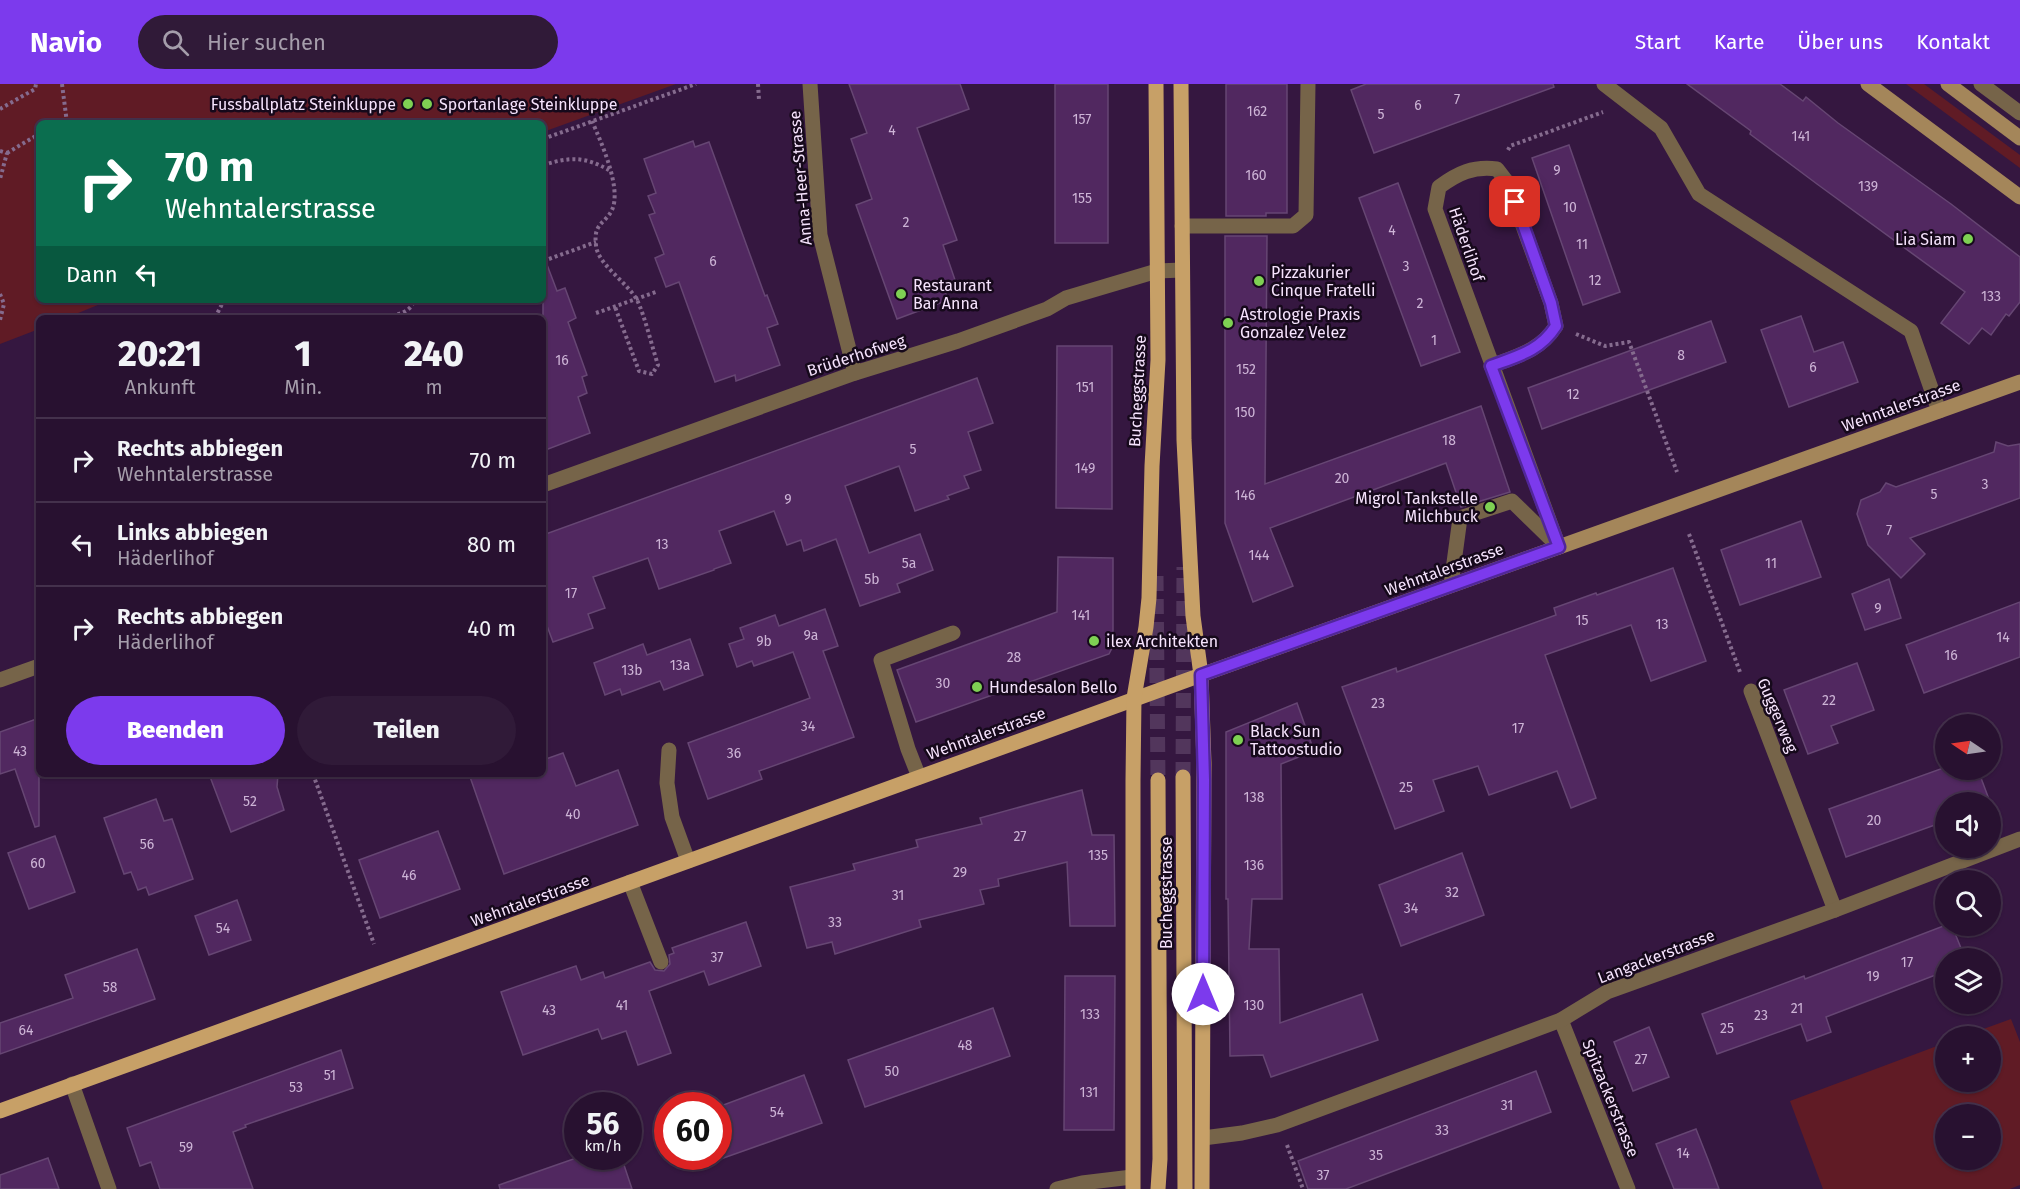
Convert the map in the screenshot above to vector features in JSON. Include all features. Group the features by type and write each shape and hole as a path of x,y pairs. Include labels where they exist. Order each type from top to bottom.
{"main road":[{"name":"Bucheggstrasse","path":"1133,1183 1134,698 1149,598 1152,466 1158,360 1156,84"},
{"path":"1181,84 1184,440 1193,616 1201,675 1204,780 1202,1189"},
{"name":"Wehntalerstrasse","path":"0,1111 1201,675"},
{"name":"Bucheggstrasse","path":"1183,777 1185,1189"},
{"name":"Bucheggstrasse","path":"1158,780 1160,1160 1158,1189"}],"street":[{"name":"Anna-Heer-Strasse","path":"810,84 820,235 855,374"},
{"path":"1182,226 1293,226 1306,214 1308,84"},
{"path":"1604,84 1661,128 1699,194 1911,331 1939,411"},
{"path":"1868,84 2020,197"},
{"path":"1948,84 2020,138"},
{"path":"1981,84 2020,113"},
{"name":"Häderlihof","path":"1497,169 1482,167 1455,175 1439,187 1435,209 1559,547"},
{"path":"1491,366 1531,351 1548,338 1556,326 1551,303 1507,182 1497,169"},
{"name":"Brüderhofweg","path":"546,484 855,374 958,341 1047,309 1066,298 1157,271 1182,270"},
{"name":"Wehntalerstrasse","path":"1201,675 2020,382"},
{"path":"1451,585 1460,519 1512,501 1559,547"},
{"path":"919,777 908,749 881,660 953,633"},
{"path":"0,680 36,667"},
{"name":"Guggerweg","path":"1751,691 1835,910"},
{"path":"669,750 668,783 672,817 688,861"},
{"name":"Langackerstrasse","path":"1203,1138 1242,1133 1277,1125 1561,1020 1607,992 1835,910 2020,839"},
{"path":"630,882 661,962"},
{"name":"Spitzackerstrasse","path":"1561,1020 1628,1189"},
{"path":"72,1084 109,1189"},
{"path":"1057,1189 1082,1183 1133,1183"}],"path":[{"path":"0,109 35,89 36,84"},
{"path":"62,84 67,120"},
{"path":"546,138 696,84"},
{"path":"758,84 759,100"},
{"path":"1497,169 1510,146 1629,102"},
{"path":"592,122 610,171 615,194 612,210 601,222 595,234 596,248 637,299 658,366 652,374 639,371 615,307"},
{"path":"0,179 7,153 36,136"},
{"path":"0,150 7,153"},
{"path":"546,164 578,158 601,165 610,171"},
{"path":"549,259 596,242"},
{"path":"596,313 656,292"},
{"path":"0,294 4,304 0,320"},
{"path":"395,315 406,311 413,303"},
{"path":"1556,326 1605,346 1629,342 1677,472"},
{"name":"Guggerweg","path":"1689,534 1740,673 1751,691"},
{"path":"314,777 374,944"},
{"path":"1287,1144 1303,1189"}],"shaded area":[{"path":"0,84 676,84 546,131 546,120 36,120 36,303 103,303 73,315 36,315 36,330 0,344"},
{"path":"1906,84 1924,84 2020,155 2020,168"},
{"path":"2011,1019 2020,1042 2020,1185 2010,1189 1823,1189 1790,1101 1935,1047 1935,1092 2001,1092 2001,1026 1992,1026"}],"building":[{"path":"849,84 960,84 969,109 917,128 957,240 943,245 955,280 943,284 948,300 897,319 856,205 872,199 851,139 867,133"},
{"path":"1055,84 1108,84 1108,243 1055,243"},
{"path":"1226,84 1287,84 1287,213 1266,213 1266,216 1226,216"},
{"path":"1366,84 1553,84 1554,87 1374,153 1351,90"},
{"path":"1687,84 1780,84 1803,101 1806,97 2020,257 2020,302 2009,316 2006,314 1991,335 1982,328 1969,344 1941,323 1965,292 1750,134 1751,131"},
{"path":"693,141 695,147 709,142 765,296 767,295 778,324 767,328 780,365 736,381 735,375 715,382 679,282 666,287 655,258 664,254 649,215 655,213 648,196 656,193 644,159"},
{"path":"1569,145 1620,292 1583,305 1532,158"},
{"path":"1398,183 1460,352 1421,366 1359,198"},
{"path":"1225,236 1267,236 1265,484 1481,406 1510,492 1461,507 1446,463 1270,528 1293,586 1253,602 1225,523"},
{"path":"546,262 557,291 565,288 576,318 568,322 587,375 582,377 587,393 578,397 590,433 546,450 546,315 543,315 543,303 546,303"},
{"path":"1801,316 1814,352 1843,342 1858,382 1789,407 1761,330"},
{"path":"1711,321 1726,362 1542,429 1528,388"},
{"path":"1057,346 1112,346 1112,509 1056,508"},
{"path":"977,378 993,423 968,432 981,470 964,476 969,488 947,496 949,499 915,511 899,466 845,486 869,553 920,534 933,570 897,584 900,592 860,606 836,539 804,551 801,540 787,545 774,511 719,531 731,563 714,570 659,589 648,558 593,577 605,608 588,614 593,628 553,642 546,623 546,534"},
{"path":"1996,442 2008,446 2020,444 2020,498 1910,538 1925,554 1901,578 1868,545 1857,514 1861,500 1880,492 1886,483 1896,487 1994,452"},
{"path":"1801,521 1821,577 1740,605 1721,550"},
{"path":"1058,557 1113,558 1113,646 1109,654 916,722 897,670 1057,612"},
{"path":"1673,568 1706,661 1651,681 1631,625 1545,655 1596,798 1571,808 1557,771 1489,795 1478,766 1433,780 1444,811 1395,829 1342,687 1396,668 1397,672 1556,615 1554,608"},
{"path":"1889,579 1901,618 1865,630 1852,594"},
{"path":"2020,602 2020,657 1924,693 1906,645"},
{"path":"825,609 838,646 823,651 854,737 759,771 762,779 708,799 688,743 810,698 793,652 754,666 752,661 737,667 729,644 744,639 740,628 775,615 779,626"},
{"path":"690,639 703,675 664,690 660,681 622,695 620,689 605,695 594,663 643,644 647,655"},
{"path":"1857,663 1874,710 1831,726 1838,743 1808,754 1784,690"},
{"path":"1297,703 1314,751 1281,764 1282,899 1252,899 1249,949 1279,949 1280,1023 1362,994 1378,1040 1271,1077 1263,1055 1230,1056 1228,899 1226,899 1226,732"},
{"path":"36,719 39,826 35,827 15,769 0,774 0,732"},
{"path":"563,753 576,786 618,770 638,825 504,874 470,777 546,777 546,759"},
{"path":"1935,771 1935,780 1982,780 1986,792 1935,792 1935,825 1846,857 1829,809"},
{"path":"210,777 278,777 277,787 284,810 231,832"},
{"path":"1082,790 1092,835 1114,835 1115,926 1070,926 1067,862 998,879 999,886 980,890 984,904 919,920 921,927 835,954 832,942 807,948 790,887 855,870 853,864 918,847 916,840 982,824 980,818"},
{"path":"156,799 164,821 172,819 193,879 149,895 146,887 138,890 131,872 124,874 104,818"},
{"path":"438,831 460,889 380,918 359,860"},
{"path":"55,836 75,892 29,909 8,853"},
{"path":"1462,853 1484,915 1401,946 1379,885"},
{"path":"237,900 251,940 209,955 195,916"},
{"path":"746,922 761,966 709,985 704,971 649,991 671,1053 638,1065 626,1031 602,1039 598,1029 523,1055 501,992 576,966 581,980 603,972 605,978 650,962 655,970 664,971 670,964 669,955 674,953 672,948"},
{"path":"1935,929 1935,936 1956,936 1961,948 1935,948 1935,975 1826,1017 1831,1032 1807,1041 1801,1024 1717,1054 1702,1014 1804,976 1805,979"},
{"path":"137,949 155,999 0,1054 0,1023 73,998 65,975"},
{"path":"1065,976 1115,976 1114,1130 1064,1130"},
{"path":"993,1008 1010,1056 865,1107 848,1060"},
{"path":"1649,1027 1669,1077 1633,1091 1614,1042"},
{"path":"341,1050 353,1088 245,1125 246,1127 233,1132 253,1189 160,1189 151,1162 140,1166 127,1128"},
{"path":"1536,1071 1551,1112 1346,1189 1308,1189 1298,1161"},
{"path":"804,1075 822,1123 732,1155 732,1102"},
{"path":"1696,1129 1719,1189 1674,1189 1656,1144"},
{"path":"48,1158 59,1189 0,1189 0,1175"},
{"path":"564,1162 564,1170 626,1170 632,1189 500,1189 499,1185"}],"tunnel":[{"path":"1183,777 1184,567"},
{"path":"1156,576 1158,780"}],"place":[{"name":"Fussballplatz Steinkluppe","path":"408,104"},
{"name":"Sportanlage Steinkluppe","path":"427,104"},
{"name":"Lia Siam","path":"1968,239"},
{"name":"Pizzakurier Cinque Fratelli","path":"1259,281"},
{"name":"Restaurant Bar Anna","path":"901,294"},
{"name":"Astrologie Praxis Gonzalez Velez","path":"1228,323"},
{"name":"Migrol Tankstelle Milchbuck","path":"1490,507"},
{"name":"ilex Architekten","path":"1094,641"},
{"name":"Hundesalon Bello","path":"977,687"},
{"name":"Black Sun Tattoostudio","path":"1238,740"}],"route":[{"path":"1203,994 1204,780 1201,675 1559,547 1491,366 1531,351 1548,338 1556,326 1551,303 1515,202"}]}
